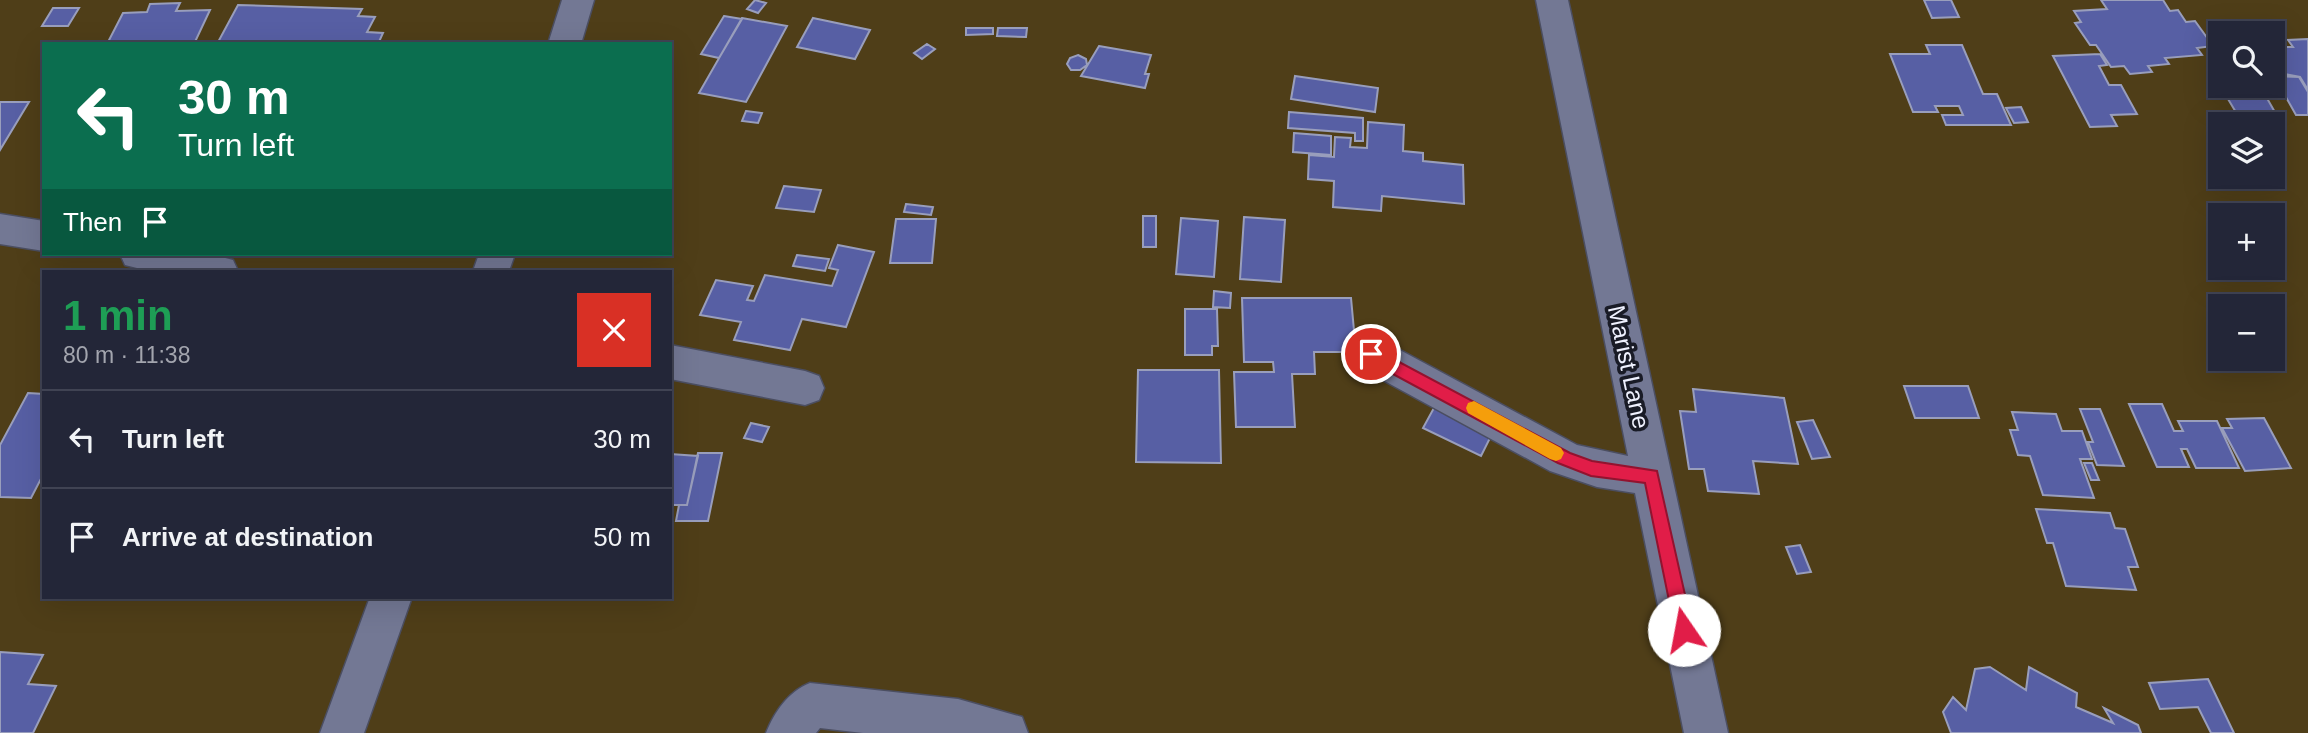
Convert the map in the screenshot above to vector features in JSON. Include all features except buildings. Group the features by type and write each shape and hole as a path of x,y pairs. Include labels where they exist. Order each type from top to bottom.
{"street":[{"path":"565,42 578,0"},
{"name":"Marist Lane","path":"1552,0 1706,733"},
{"path":"0,229 42,236"},
{"path":"148,256 215,270"},
{"path":"1371,354 1564,458 1605,472 1651,476"},
{"path":"672,362 805,388"},
{"path":"342,733 390,599"},
{"path":"788,733 810,705 958,721 1006,733"}],"shaded area":[{"path":"0,0 2308,0 2308,733 0,733"}],"slow traffic":[{"path":"1474,408 1556,453"}],"route":[{"path":"1371,354 1564,458 1591,469 1651,476 1684,630"}]}
